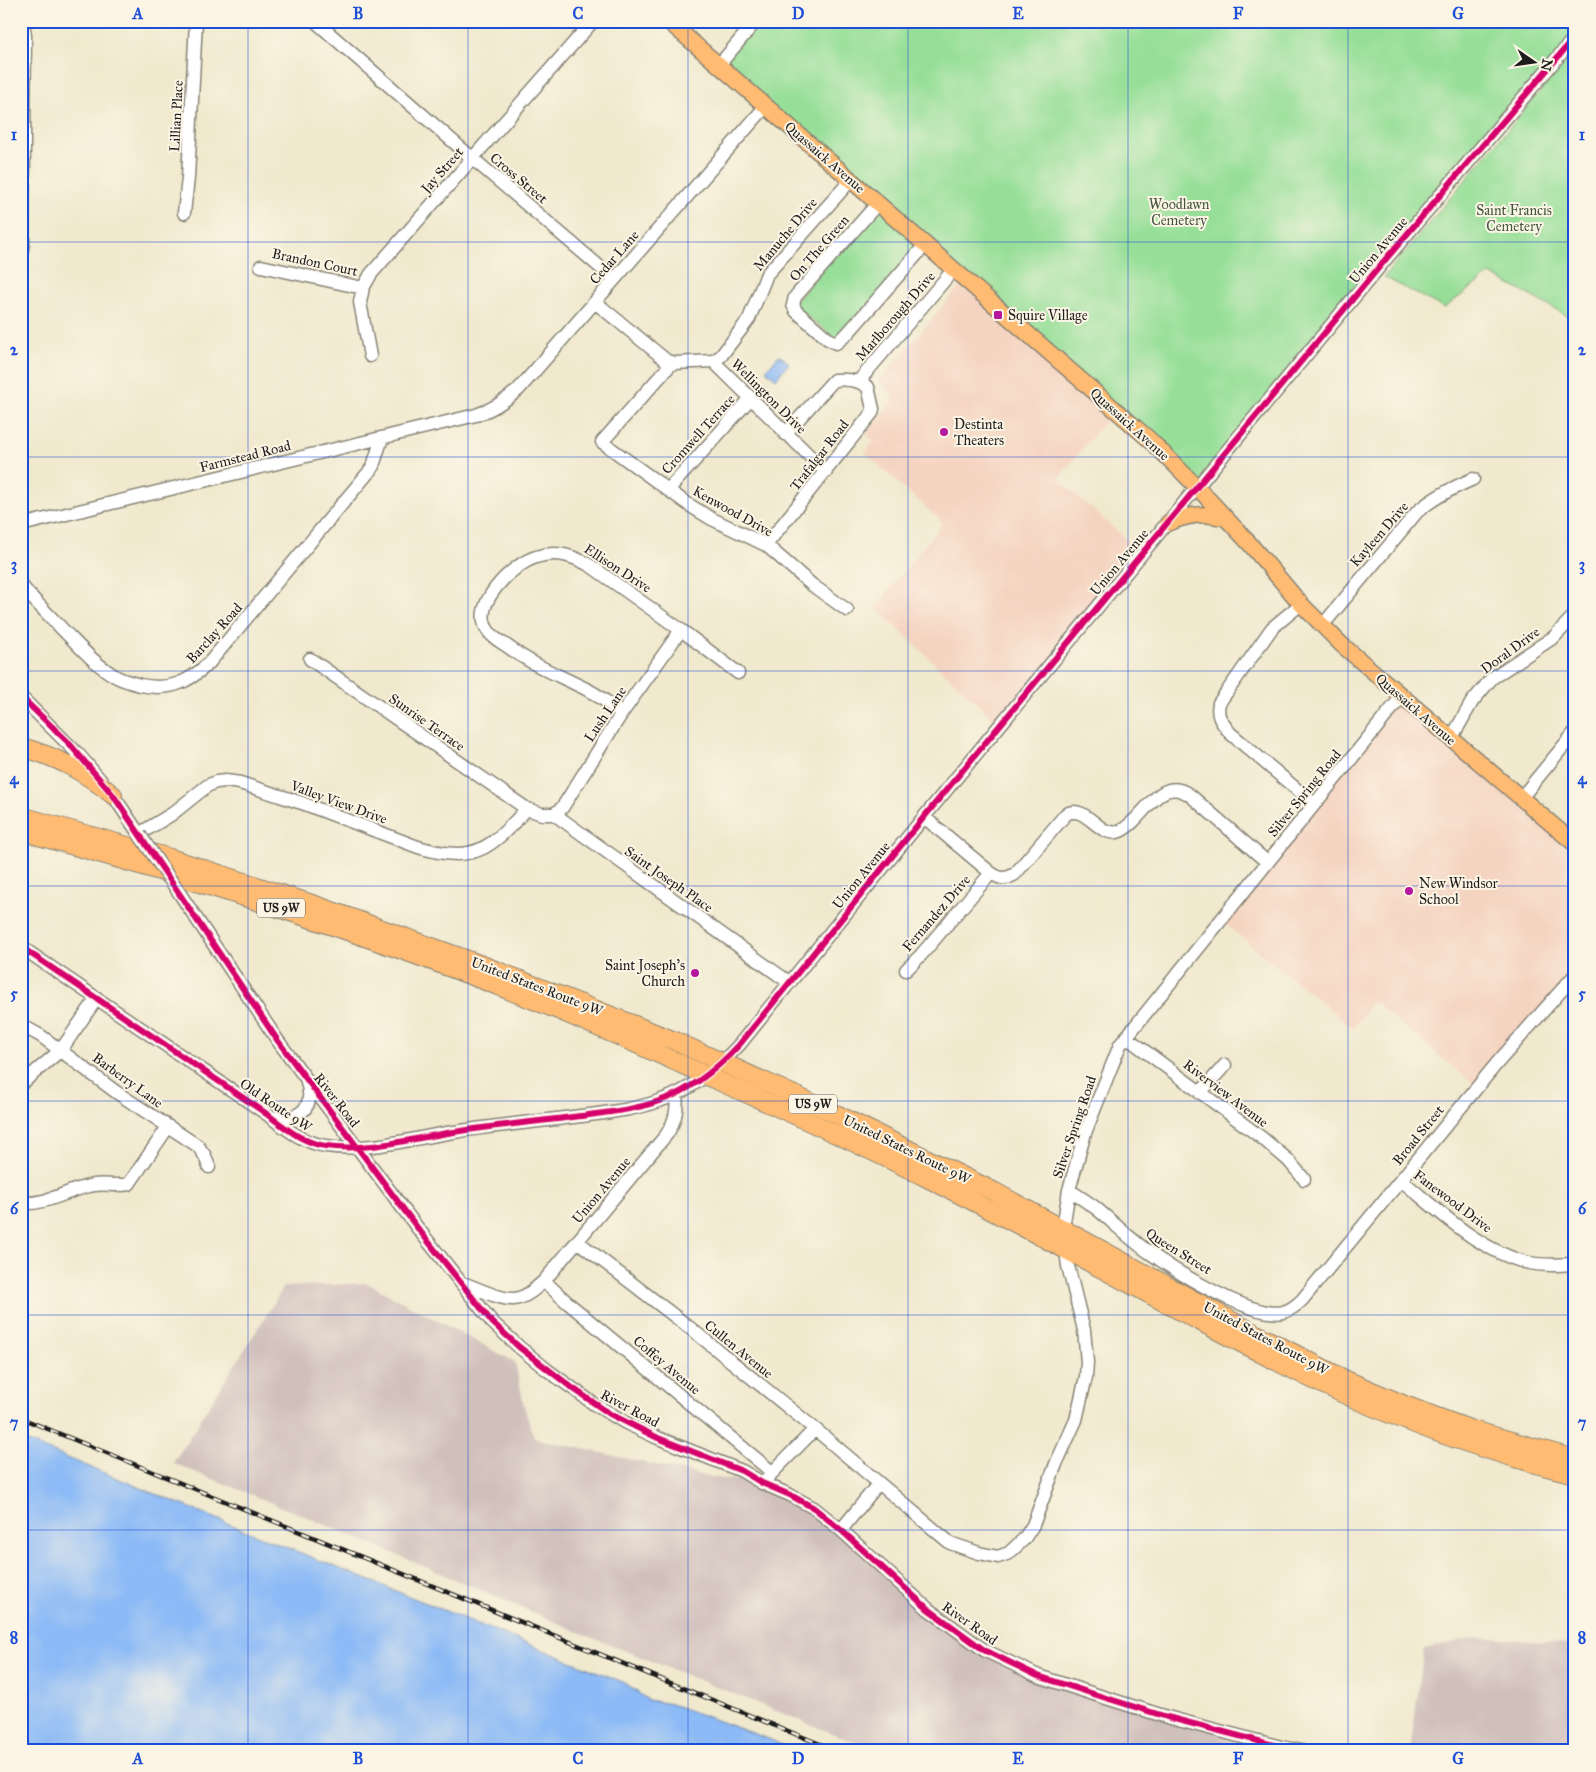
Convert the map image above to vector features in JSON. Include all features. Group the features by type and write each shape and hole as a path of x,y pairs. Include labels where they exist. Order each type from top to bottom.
{"highway":[{"path":"21,747 54,757 71,765 112,795"},
{"name":"United States Route 9W","path":"21,816 170,858 267,889 381,936 707,1075 936,1182 1300,1374 1345,1395 1402,1419 1465,1442 1533,1463 1574,1466"},
{"name":"United States Route 9W","path":"21,831 381,936 563,996 722,1062 918,1154 1063,1228 1271,1342 1360,1386 1407,1406 1574,1466"}],"main road":[{"name":"Quassaick Avenue","path":"668,21 1150,440 1196,487 1342,646 1575,844"},
{"path":"1168,523 1182,517 1198,514 1208,514 1224,518"}],"street":[{"path":"21,253 23,244 25,36 23,21"},
{"name":"Lillian Place","path":"184,213 188,178 196,21"},
{"name":"Cross Street","path":"315,21 614,279"},
{"name":"Jay Street","path":"363,288 371,274 593,21"},
{"path":"718,65 756,21"},
{"name":"Union Avenue","path":"460,1282 503,1298 514,1299 527,1295 544,1281 667,1134 676,1115 676,1094 707,1075 739,1045 1196,487 1575,37"},
{"name":"Cedar Lane","path":"476,415 487,412 501,404 518,390 766,106"},
{"name":"Manuche Drive","path":"713,361 721,356 749,319 767,274 851,180"},
{"name":"On The Green","path":"878,203 795,297 793,305 796,312 828,339 836,343 847,334 926,244"},
{"name":"Brandon Court","path":"261,266 363,288"},
{"name":"Marlborough Drive","path":"858,382 954,269"},
{"path":"363,288 360,302 370,356"},
{"path":"595,302 658,355 672,363 713,361"},
{"name":"Wellington Drive","path":"713,361 785,434 826,472"},
{"name":"Kenwood Drive","path":"672,363 602,442 712,519 766,545 812,585 847,610"},
{"path":"785,434 831,382 843,379 858,382"},
{"name":"Trafalgar Road","path":"766,545 872,413 868,387 858,382"},
{"name":"Cromwell Terrace","path":"668,490 750,399"},
{"name":"Farmstead Road","path":"21,525 476,415"},
{"name":"Barclay Road","path":"21,585 94,661 114,676 124,681 153,687 167,687 183,683 197,675 210,663 368,473 373,466 382,438"},
{"name":"Kayleen Drive","path":"1322,626 1418,512 1445,491 1473,479"},
{"name":"Ellison Drive","path":"622,713 587,689 525,660 494,637 486,626 484,607 487,598 510,572 528,560 547,555 566,554 591,566 738,673"},
{"path":"1302,604 1272,628 1220,703 1217,712 1219,719 1230,733 1314,804"},
{"name":"Doral Drive","path":"1451,740 1472,702 1492,678 1554,637 1575,615"},
{"name":"Lush Lane","path":"554,814 562,808 622,713 681,630"},
{"name":"Sunrise Terrace","path":"310,659 527,809"},
{"name":"Silver Spring Road","path":"879,1483 950,1543 962,1548 998,1557 1008,1553 1024,1539 1033,1525 1056,1464 1076,1420 1086,1377 1087,1362 1084,1330 1068,1266 1063,1228 1069,1190 1085,1133 1120,1045 1402,696"},
{"name":"River Road","path":"21,697 66,741 112,795 180,894 248,999 306,1080 460,1282 506,1336 539,1364 594,1404 643,1431 742,1471 762,1483 814,1508 928,1609 984,1650 1038,1676 1167,1717 1302,1751"},
{"path":"1520,798 1575,732"},
{"name":"Valley View Drive","path":"139,834 172,814 207,786 216,782 226,781 240,783 302,803 418,847 437,853 455,855 474,853 488,846 499,838 527,809"},
{"name":"Fernandez Drive","path":"906,970 991,872 1003,879 1015,874 1056,825 1071,811 1080,812 1104,829 1114,832 1129,825 1168,789 1176,788 1183,790 1191,796 1267,862"},
{"name":"Saint Joseph Place","path":"527,809 542,814 554,814 790,983"},
{"path":"924,817 991,872"},
{"name":"Old Route 9W","path":"21,947 294,1134 310,1142 327,1146 358,1147 627,1109 653,1103 676,1094"},
{"name":"Broad Street","path":"1284,1312 1296,1306 1302,1300 1498,1062 1575,975"},
{"path":"21,1084 61,1050 97,998"},
{"name":"Barberry Lane","path":"21,1025 61,1050 116,1092 198,1146 205,1156 209,1167"},
{"name":"Riverview Avenue","path":"1126,1037 1262,1138 1288,1160 1304,1179"},
{"path":"1200,1093 1225,1065"},
{"path":"271,1117 291,1118 301,1112 308,1101 309,1095 306,1080"},
{"path":"21,1203 54,1199 97,1184 122,1186 129,1184 168,1127"},
{"name":"Fanewood Drive","path":"1401,1180 1469,1235 1508,1256 1547,1265 1575,1264"},
{"name":"Queen Street","path":"1069,1190 1096,1208 1151,1254 1198,1282 1235,1301 1260,1311 1284,1312"},
{"name":"Cullen Avenue","path":"578,1241 690,1328 879,1483"},
{"name":"Coffey Avenue","path":"544,1281 772,1472"},
{"path":"762,1483 815,1429"},
{"path":"841,1530 879,1483"}],"shaded area":[{"path":"966,279 1115,409 1058,479 1143,554 1000,725 875,607 943,523 865,453 874,441 866,434 894,398 879,381"},
{"name":"New Windsor School","path":"1402,696 1575,844 1575,975 1477,1087 1373,1001 1353,1028 1220,920"},
{"path":"367,1283 515,1362 524,1405 534,1438 710,1477 762,1483 841,1530 984,1650 1038,1676 1304,1751 877,1751 588,1636 348,1534 173,1463 284,1287"},
{"path":"1475,1637 1561,1643 1575,1646 1575,1751 1410,1751 1424,1649"}],"green space":[{"name":"Woodlawn Cemetery","path":"756,21 1575,21 1575,39 1197,487 926,245 839,341 793,305 878,203 719,65"},
{"name":"Saint Francis Cemetery","path":"1569,57 1575,62 1575,320 1490,274 1444,308 1384,277"}],"water":[{"path":"779,355 789,363 776,379 766,370"},
{"path":"21,1439 623,1682 648,1700 671,1704 769,1739 795,1751 21,1751"}],"railway":[{"path":"21,1418 837,1751"}],"cycle path":[{"path":"21,947 293,1133 301,1138 326,1146 374,1146 471,1130 615,1111 659,1101 692,1085 712,1071 739,1045 924,817 1385,260 1575,37"},
{"path":"21,697 67,741 113,795 278,1041 416,1226 492,1322 519,1347 610,1414 658,1438 742,1471 762,1483 814,1508 928,1609 984,1650 1038,1676 1103,1697 1167,1717 1302,1751"}],"place":[{"name":"Squire Village","path":"998,315"},
{"name":"Destinta Theaters","path":"944,432"},
{"name":"New Windsor School","path":"1409,891"},
{"name":"Saint Joseph's Church","path":"695,973"}]}
